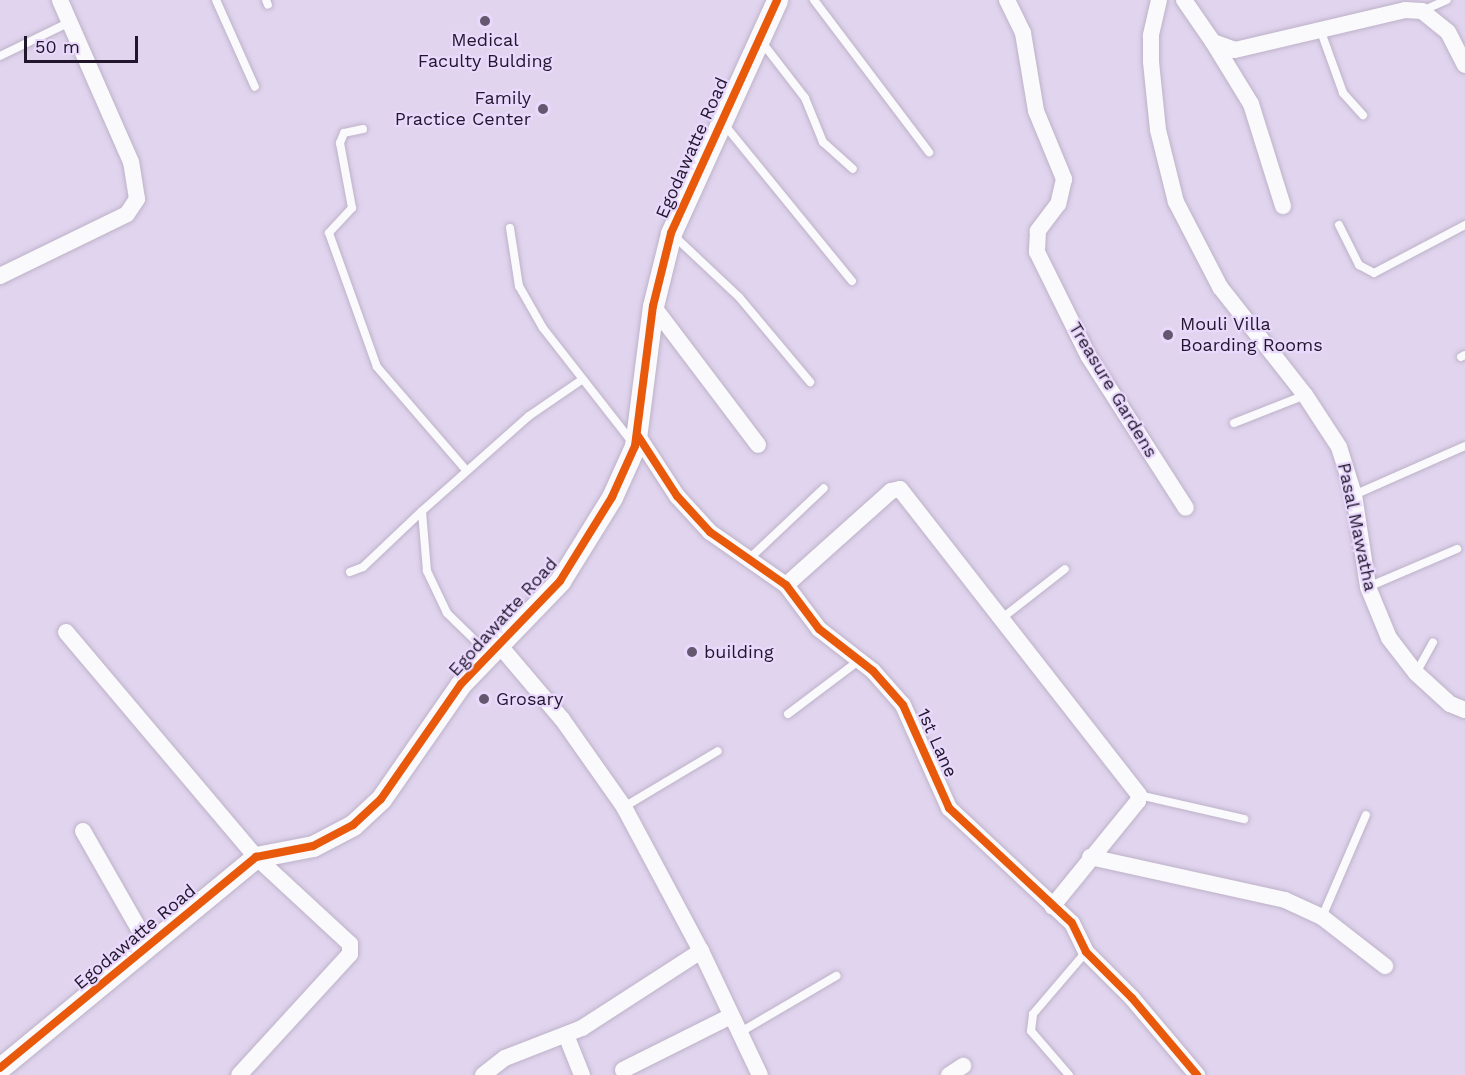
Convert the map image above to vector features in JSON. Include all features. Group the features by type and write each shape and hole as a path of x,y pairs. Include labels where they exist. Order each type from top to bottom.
{"street":[{"path":"0,276 127,214 136,199 131,162 60,0"},
{"name":"Egodawatte Road","path":"0,1068 256,856 313,846 353,825 381,799 461,684 560,581 612,497 637,441 653,306 671,233 777,0"},
{"name":"Treasure Gardens","path":"1007,0 1023,33 1036,111 1064,179 1058,204 1038,231 1037,252 1089,357 1186,508"},
{"name":"Pasal Mawatha","path":"1159,0 1151,36 1150,62 1158,130 1176,202 1220,287 1305,395 1339,447 1354,495 1368,587 1389,638 1416,673 1450,704 1465,710"},
{"path":"1184,0 1251,104 1283,206"},
{"path":"1213,42 1234,50 1404,5 1422,11 1448,32 1465,65"},
{"path":"653,306 758,446"},
{"name":"1st Lane","path":"637,441 677,496 710,532 751,558 786,585 819,629 857,662 873,671 903,705 949,808 1052,907 1072,923 1086,952 1132,998 1197,1075"},
{"path":"786,585 891,490 900,489 1139,795 1052,907"},
{"path":"66,632 256,856 350,944 350,954 239,1075"},
{"path":"495,651 562,719 624,807 701,951 760,1075"},
{"path":"83,831 148,945"},
{"path":"1090,857 1285,900 1322,917 1385,966"},
{"path":"483,1075 505,1058 566,1035 701,951"},
{"path":"623,1070 731,1016"},
{"path":"566,1035 582,1075"}],"lane":[{"path":"216,0 255,87"},
{"path":"814,0 929,152"},
{"path":"1422,11 1447,0"},
{"path":"0,56 71,22"},
{"path":"1320,29 1343,93 1363,115"},
{"path":"759,39 805,98 823,142 853,170"},
{"path":"721,120 852,281"},
{"path":"363,129 344,134 340,143 352,208 329,233 376,366 466,470"},
{"path":"1339,225 1359,265 1374,273 1465,225"},
{"path":"510,228 519,286 543,328 583,379 637,441"},
{"path":"671,233 739,297 810,382"},
{"path":"350,572 363,567 466,470 529,416 583,379"},
{"path":"1234,423 1305,395"},
{"path":"1354,495 1465,446"},
{"path":"751,558 824,488"},
{"path":"422,511 427,571 447,613 495,651"},
{"path":"1368,587 1457,549"},
{"path":"1001,619 1065,569"},
{"path":"1416,673 1434,642"},
{"path":"788,714 857,662"},
{"path":"624,807 718,751"},
{"path":"1139,795 1244,819"},
{"path":"1322,917 1366,815"},
{"path":"1069,1075 1031,1032 1033,1014 1086,952"},
{"path":"739,1033 836,975"}],"cycle path":[{"path":"0,1068 256,857 313,846 353,825 381,799 461,684 560,581 612,497 635,446 653,306 671,233 777,0"},
{"path":"638,436 677,496 710,532 786,585 819,629 873,671 903,705 949,808 1072,923 1086,952 1132,998 1197,1075"}],"place":[{"name":"Medical Faculty Bulding","path":"485,21"},
{"name":"Family Practice Center","path":"543,109"},
{"name":"Mouli Villa Boarding Rooms","path":"1168,335"},
{"name":"building","path":"692,652"},
{"name":"Grosary","path":"484,699"}]}
